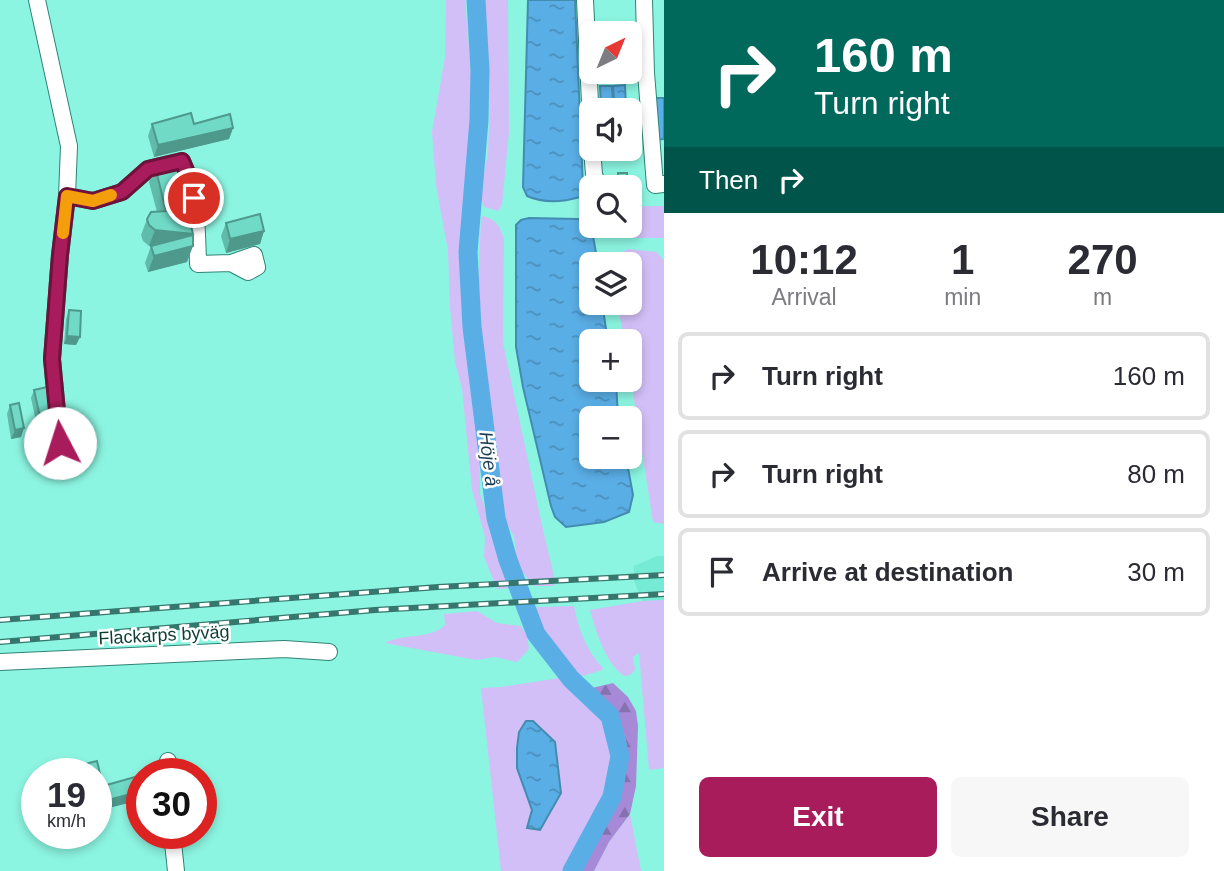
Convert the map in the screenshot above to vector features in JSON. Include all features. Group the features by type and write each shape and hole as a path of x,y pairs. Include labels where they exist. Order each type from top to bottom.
{"street":[{"path":"37,0 69,146 52,359 60,443"},
{"path":"585,0 590,98"},
{"path":"644,0 646,73 655,185 664,184"},
{"path":"67,196 93,201 122,192 148,169 182,161 190,180 197,216 198,264 231,263"},
{"name":"Flackarps byväg","path":"0,662 284,649 330,652"},
{"path":"174,849 176,871"}],"shaded area":[{"path":"446,0 465,0 474,109 465,188 463,292 470,377 479,422 480,494 513,588 497,589 484,557 485,537 472,490 462,389 455,362 448,251 436,185 432,132 445,57"},
{"path":"484,0 508,0 509,132 502,205 498,211 484,207 480,195 488,153 490,94"},
{"path":"664,206 664,238 642,238 642,207"},
{"path":"483,216 497,224 504,239 503,343 555,580 554,586 533,586 518,569 514,537 502,515 496,486 496,450 481,345 478,288"},
{"path":"628,249 657,252 664,261 664,524 653,522 642,451 642,406 635,406 633,392 642,392 642,329 622,329 620,315 642,315 642,252 622,252"},
{"path":"657,556 664,556 664,600 642,601 634,581 634,566"},
{"path":"664,600 664,768 649,770 639,653 633,657 635,670 624,676 606,655 590,610"},
{"path":"574,606 584,639 603,668 583,676 572,672 533,617 533,610 537,607"},
{"path":"477,611 497,623 521,626 527,636 529,649 517,662 495,657 476,660 385,643 439,630 445,625 444,614"},
{"path":"559,678 592,705 606,725 612,746 612,767 607,789 565,871 501,871 481,688","holes":["526,721 533,721 553,742 561,793 555,804 527,827 532,810 517,768 517,747 519,732"]},
{"path":"630,814 641,871 594,871 609,842"}],"green space":[{"path":"613,683 628,697 636,711 636,786 630,814 609,842 594,871 579,871 614,804 626,768 627,750 622,728 609,706 592,688"}],"water":[{"path":"528,0 575,0 579,161 582,161 582,175 579,175 579,197 540,200 527,196 523,187"},
{"path":"625,85 626,98 614,98 613,86"},
{"path":"600,86 612,86 613,98 601,98"},
{"path":"654,98 664,98 664,139 655,140"},
{"path":"578,219 579,238 593,238 596,252 579,252 579,315 604,315 606,329 579,329 579,392 617,392 617,406 579,406 579,469 628,469 633,495 629,512 604,522 566,527 555,517 551,506 516,347 516,225 521,220"},
{"path":"526,721 533,721 555,742 561,793 540,830 527,828 532,810 517,768 519,732"}],"building":[{"path":"191,113 194,124 230,114 233,128 158,145 152,124"},
{"path":"181,157 188,180 181,182 193,234 155,230 147,219 151,212 166,211 155,166"},
{"path":"260,214 264,231 230,239 226,223"},
{"path":"193,235 193,246 154,256 151,246"},
{"path":"69,310 81,311 80,337 67,336"},
{"path":"47,387 52,424 42,426 34,390"},
{"path":"19,403 24,428 15,430 10,405"},
{"path":"126,780 126,795 112,799 112,783"}],"waterway":[{"name":"Höje å","path":"476,0 480,70 479,120 468,252 472,327 496,518 508,560 536,634 571,679 610,716 620,756 612,797 572,871"}],"railway":[{"path":"0,620 438,587 664,575"},
{"path":"0,642 375,610 664,594"}],"slow traffic":[{"path":"63,233 67,196 93,201 111,195"}],"route":[{"path":"60,443 52,359 67,196 93,201 122,192 148,169 182,161 194,198"}]}
